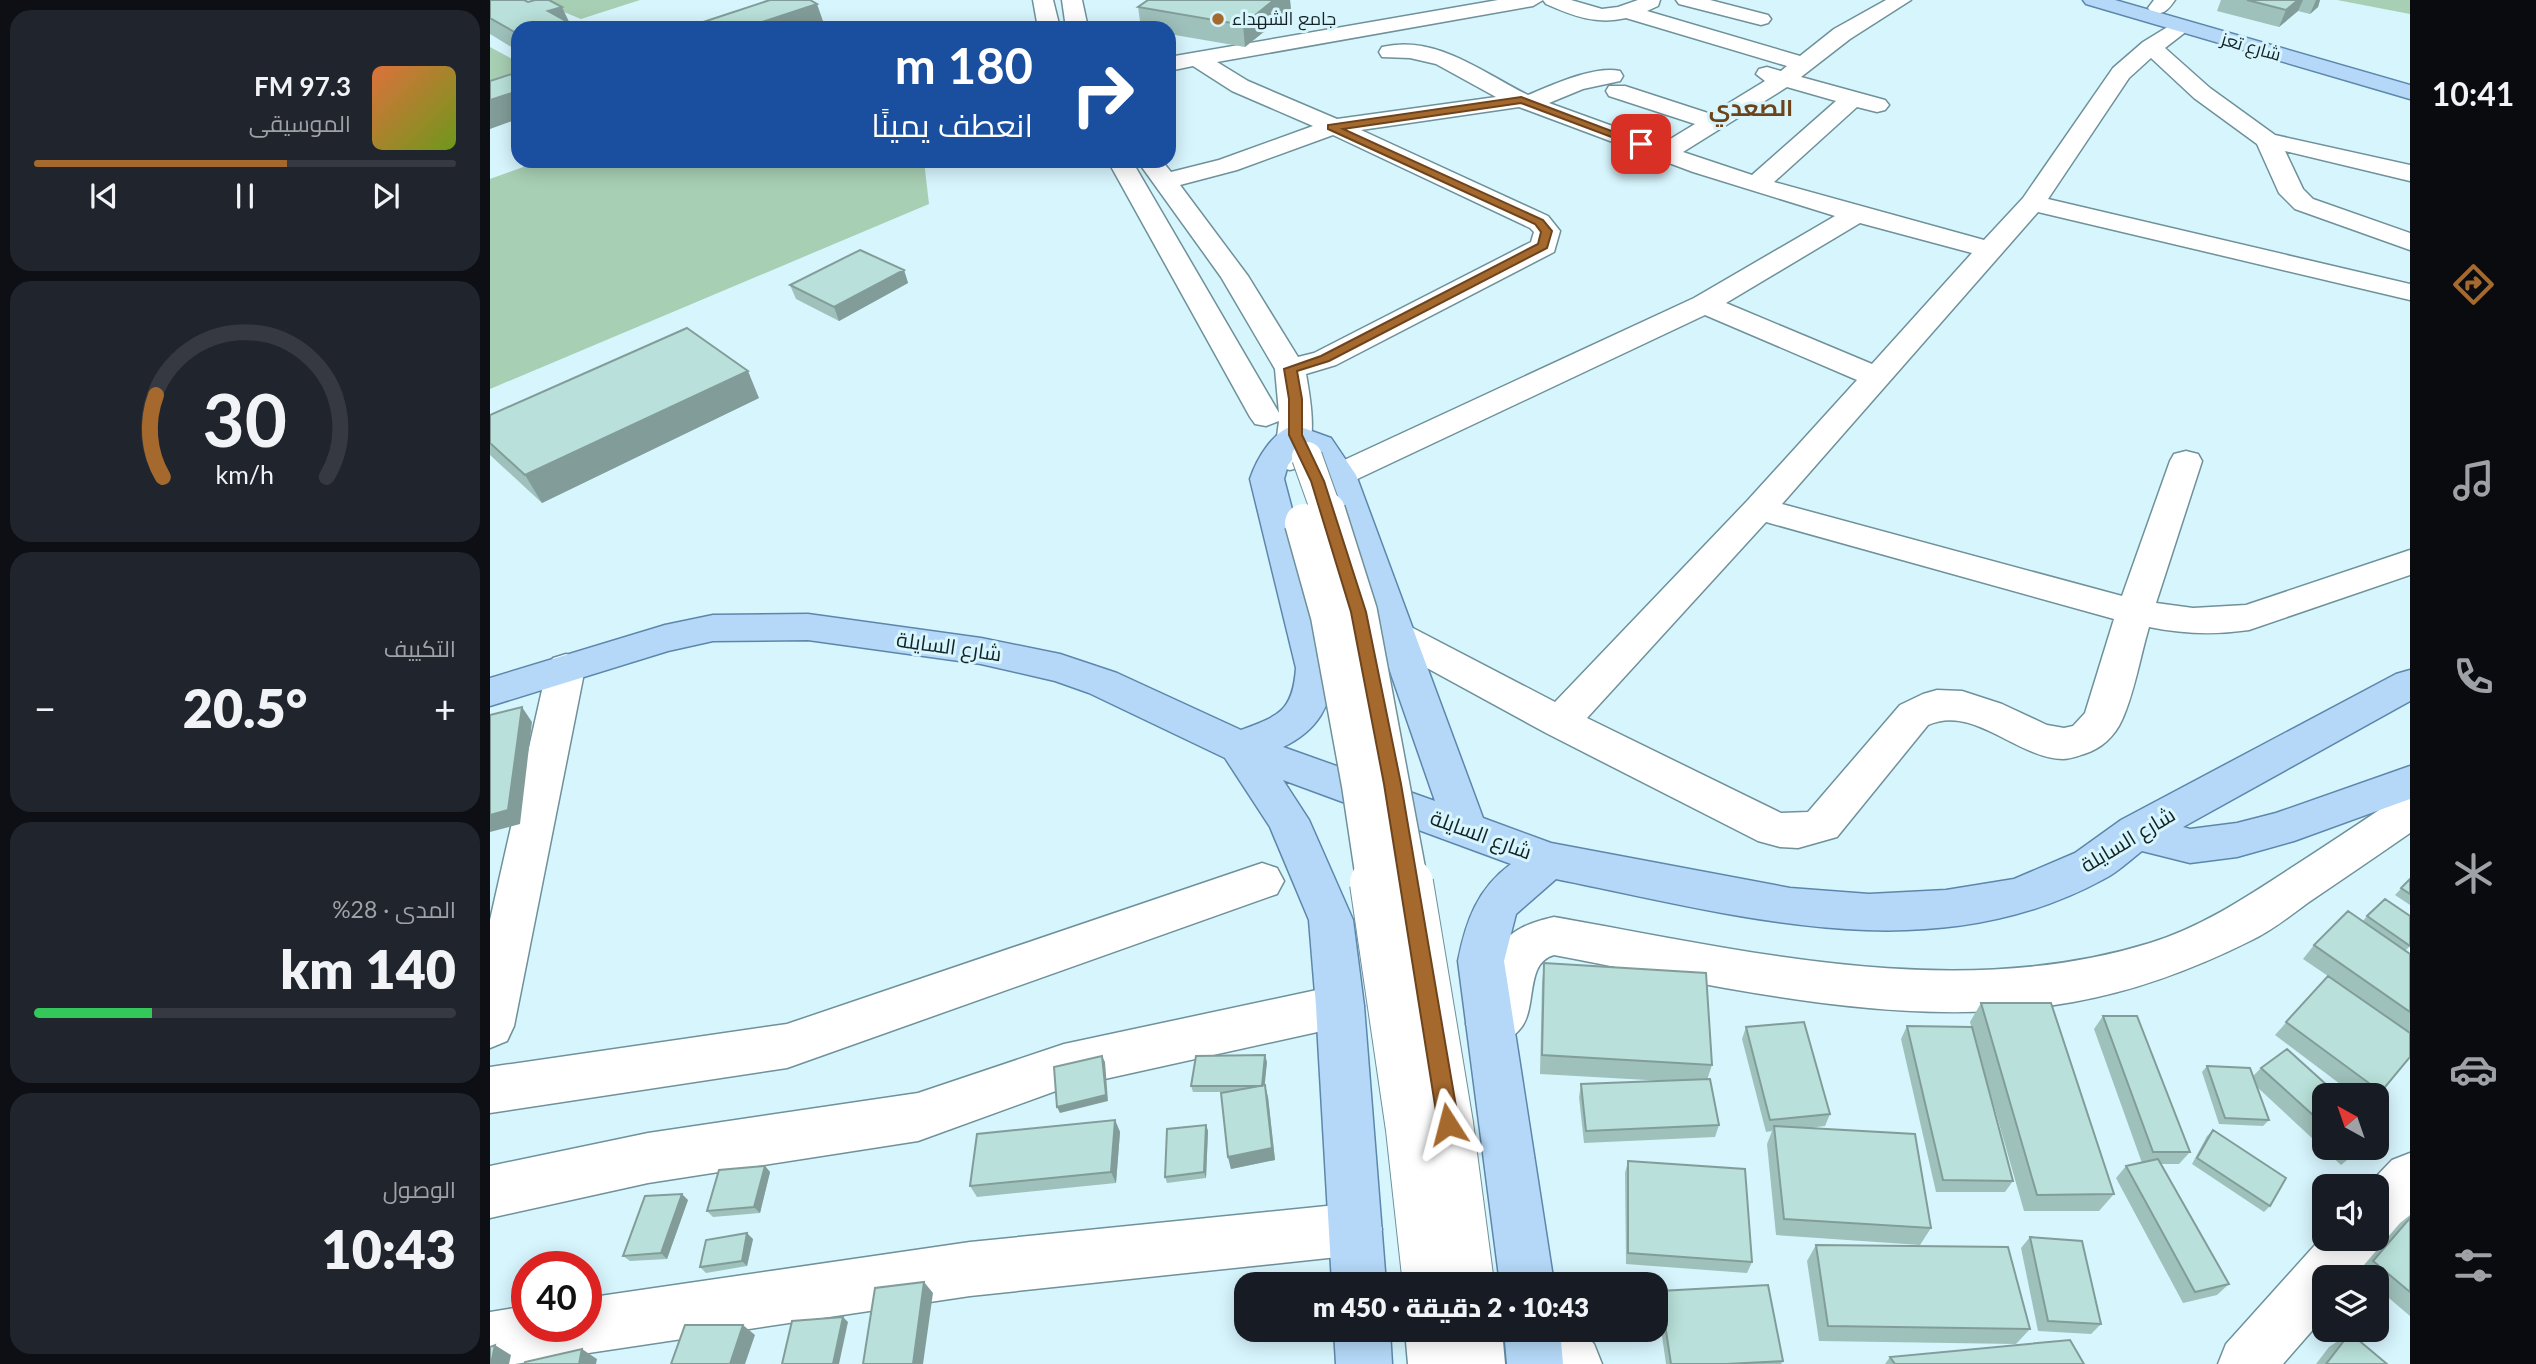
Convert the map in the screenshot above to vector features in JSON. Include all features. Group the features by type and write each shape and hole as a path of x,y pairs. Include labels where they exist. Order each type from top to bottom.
{"main road":[{"name":"شارع تعز","path":"2092,0 2168,11 2410,81"},
{"name":"شارع تعز","path":"2133,0 2410,93"},
{"path":"1358,1272 1340,1006 1331,920 1288,820 1239,747 1285,730 1310,701 1315,684 1315,668 1267,479 1272,463 1299,449 1396,635 1466,830"},
{"name":"شارع السايلة","path":"490,692 665,638 713,628 808,627 981,651 1060,668 1103,683 1239,747 1549,860 1790,907 1869,913 1946,909 2019,897 2090,866 2136,832 2410,684"},
{"path":"2136,832 2190,846 2236,840 2279,829 2410,782"},
{"path":"1525,1272 1481,961 1487,922 1497,901 1549,860"},
{"path":"1363,1342 1364,1364"},
{"path":"1533,1342 1535,1364"}],"street":[{"path":"1043,0 1048,21"},
{"path":"1072,0 1076,21"},
{"path":"1176,63 1533,0"},
{"path":"1553,0 1591,15 1608,16 1628,12 1657,0"},
{"path":"1686,0 1761,19"},
{"path":"1664,153 1795,71 1842,34 1901,0"},
{"path":"1560,722 1759,509 1992,250 2032,203 2120,73 2151,47 2168,11"},
{"path":"1628,12 1795,71 1865,101 1757,184"},
{"path":"2151,47 2202,93 2267,140 2410,173"},
{"path":"1390,52 1414,49 1434,54 1525,101 1664,153 1854,216 1992,250"},
{"path":"1197,60 1240,86 1281,102 1539,222 1547,231 1544,246 1325,359 1290,369"},
{"path":"1750,71 1795,71"},
{"path":"1156,171 1228,165 1332,127 1525,101 1576,85 1614,84 1713,122"},
{"path":"2267,140 2292,193 2304,204 2410,242"},
{"path":"1124,168 1317,481 1358,612 1392,784 1448,1124 1467,1272"},
{"path":"1156,171 1234,276 1290,369 1299,449 1294,486 1330,616 1361,785 1412,1129 1427,1272"},
{"path":"2032,203 2410,292"},
{"path":"1299,449 1704,304 1854,216"},
{"path":"1704,304 1876,377"},
{"path":"1396,635 1560,722 1773,829 1791,833 1808,831 1822,825 1914,715 1936,702 1952,702 1968,707 2048,742 2068,743 2084,738 2096,730 2103,719 2135,610 2186,461"},
{"path":"1759,509 2176,620 2228,622 2410,562"},
{"path":"490,1026 566,668"},
{"path":"1490,1024 1504,1014 1515,962 1521,951 1541,938 1554,936 1829,984 1920,992 2010,990 2094,978 2171,956 2239,926 2410,811"},
{"path":"490,1090 787,1046 1262,881"},
{"path":"490,1192 648,1158 918,1117 1064,1066 1340,1006"},
{"path":"2389,1201 2410,1178"},
{"path":"602,1323 970,1269 1356,1230"},
{"path":"2246,1364 2345,1251"},
{"path":"490,1340 511,1337"},
{"path":"1434,1342 1436,1364"},
{"path":"1475,1342 1477,1364"},
{"path":"1555,1342 1574,1364"}],"green space":[{"path":"548,0 640,0 581,19 549,6"},
{"path":"2337,0 2410,0 2410,14"},
{"path":"490,47 511,58 511,88 490,96"},
{"path":"521,168 925,168 929,204 490,389 490,179"}],"building":[{"path":"490,0 549,0 562,7 548,11 566,21 511,21 511,30 490,18"},
{"path":"770,0 810,0 817,4 765,21 706,21"},
{"path":"1148,0 1274,0 1243,25 1138,7"},
{"path":"2247,0 2298,0 2286,10"},
{"path":"511,74 511,93 490,100 490,81"},
{"path":"860,250 904,270 834,307 790,285"},
{"path":"687,328 748,371 525,475 490,443 490,415"},
{"path":"522,707 508,810 490,815 490,715"},
{"path":"2410,879 2410,894 2401,888"},
{"path":"2385,899 2410,916 2410,946 2367,916"},
{"path":"2348,911 2410,954 2410,1012 2314,945"},
{"path":"1544,963 1706,973 1712,1065 1542,1055"},
{"path":"2328,976 2410,1033 2410,1057 2388,1083 2369,1083 2286,1022"},
{"path":"1981,1003 2051,1003 2114,1194 2037,1195"},
{"path":"2103,1016 2137,1016 2190,1152 2153,1152"},
{"path":"1804,1022 1830,1114 1770,1120 1746,1027"},
{"path":"1907,1026 1972,1027 2013,1181 1943,1180"},
{"path":"2287,1049 2325,1083 2312,1083 2312,1114 2261,1068"},
{"path":"1265,1055 1262,1086 1191,1086 1196,1056"},
{"path":"1102,1056 1106,1095 1057,1107 1054,1067"},
{"path":"2207,1066 2250,1068 2269,1120 2225,1118"},
{"path":"1710,1079 1719,1125 1586,1131 1581,1084"},
{"path":"1265,1085 1272,1148 1228,1157 1221,1093"},
{"path":"1115,1120 1111,1172 970,1186 977,1134"},
{"path":"1206,1125 1204,1172 1165,1177 1167,1129"},
{"path":"1774,1126 1915,1134 1931,1228 1784,1219"},
{"path":"2213,1130 2286,1178 2270,1206 2197,1158"},
{"path":"2158,1159 2229,1284 2195,1292 2126,1166"},
{"path":"1628,1161 1745,1169 1752,1262 1628,1253"},
{"path":"765,1166 754,1207 707,1211 719,1170"},
{"path":"682,1194 661,1253 623,1256 645,1196"},
{"path":"2410,1218 2410,1292 2389,1274 2389,1265 2378,1265 2373,1261 2382,1251 2389,1251 2389,1242"},
{"path":"747,1233 742,1261 700,1267 706,1240"},
{"path":"2030,1237 2082,1241 2101,1324 2048,1321"},
{"path":"1816,1245 2008,1247 2030,1329 1828,1326"},
{"path":"924,1282 913,1364 863,1364 875,1288"},
{"path":"1768,1285 1783,1361 1671,1364 1668,1342 1668,1291"},
{"path":"843,1317 833,1364 782,1364 792,1321"},
{"path":"685,1325 743,1325 730,1364 671,1364"},
{"path":"2070,1340 2084,1364 1895,1364 1890,1357"},
{"path":"2343,1342 2361,1342 2387,1364 2326,1364"},
{"path":"495,1345 491,1364 490,1364 490,1347"},
{"path":"582,1349 579,1364 525,1364 525,1362"}],"place":[{"name":"جامع الشهداء","path":"1218,19"}],"district":[{"name":"الصعدي","path":"1751,108"}],"route":[{"path":"1448,1124 1392,784 1358,612 1317,481 1296,435 1295,399 1290,369 1325,359 1544,246 1547,231 1539,222 1332,127 1521,100 1641,144"}]}
